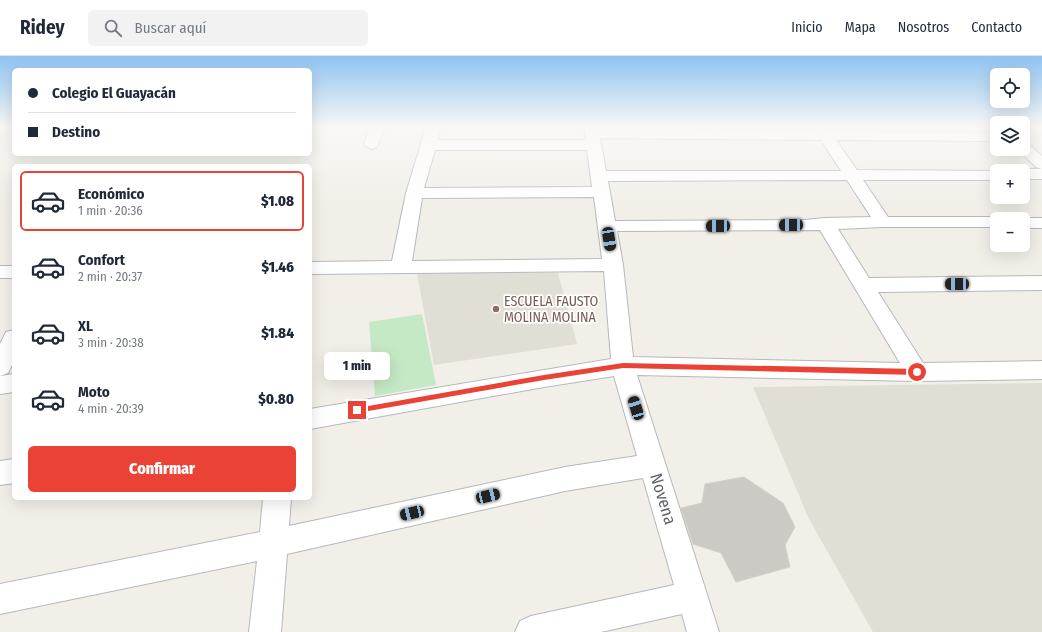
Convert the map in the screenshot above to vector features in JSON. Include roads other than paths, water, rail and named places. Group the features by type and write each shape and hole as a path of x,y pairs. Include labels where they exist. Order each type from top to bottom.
{"street":[{"path":"401,266 414,193 426,154"},
{"name":"Novena","path":"595,154 613,265 623,366 703,632"},
{"path":"838,154 884,222"},
{"path":"414,193 852,174 990,174"},
{"path":"1030,174 1042,174"},
{"path":"607,226 990,222"},
{"path":"825,223 917,372"},
{"path":"1030,223 1042,223"},
{"path":"312,268 613,265"},
{"path":"0,272 12,272"},
{"path":"863,285 1042,283"},
{"path":"0,367 12,342"},
{"path":"312,419 544,378 623,366 917,372 1042,370"},
{"path":"0,385 12,383"},
{"path":"0,599 274,543 565,479 653,465"},
{"path":"0,473 12,471"},
{"path":"265,632 277,500"},
{"path":"531,632 693,596"}],"place":[{"name":"ESCUELA FAUSTO MOLINA MOLINA","path":"496,309"}]}
